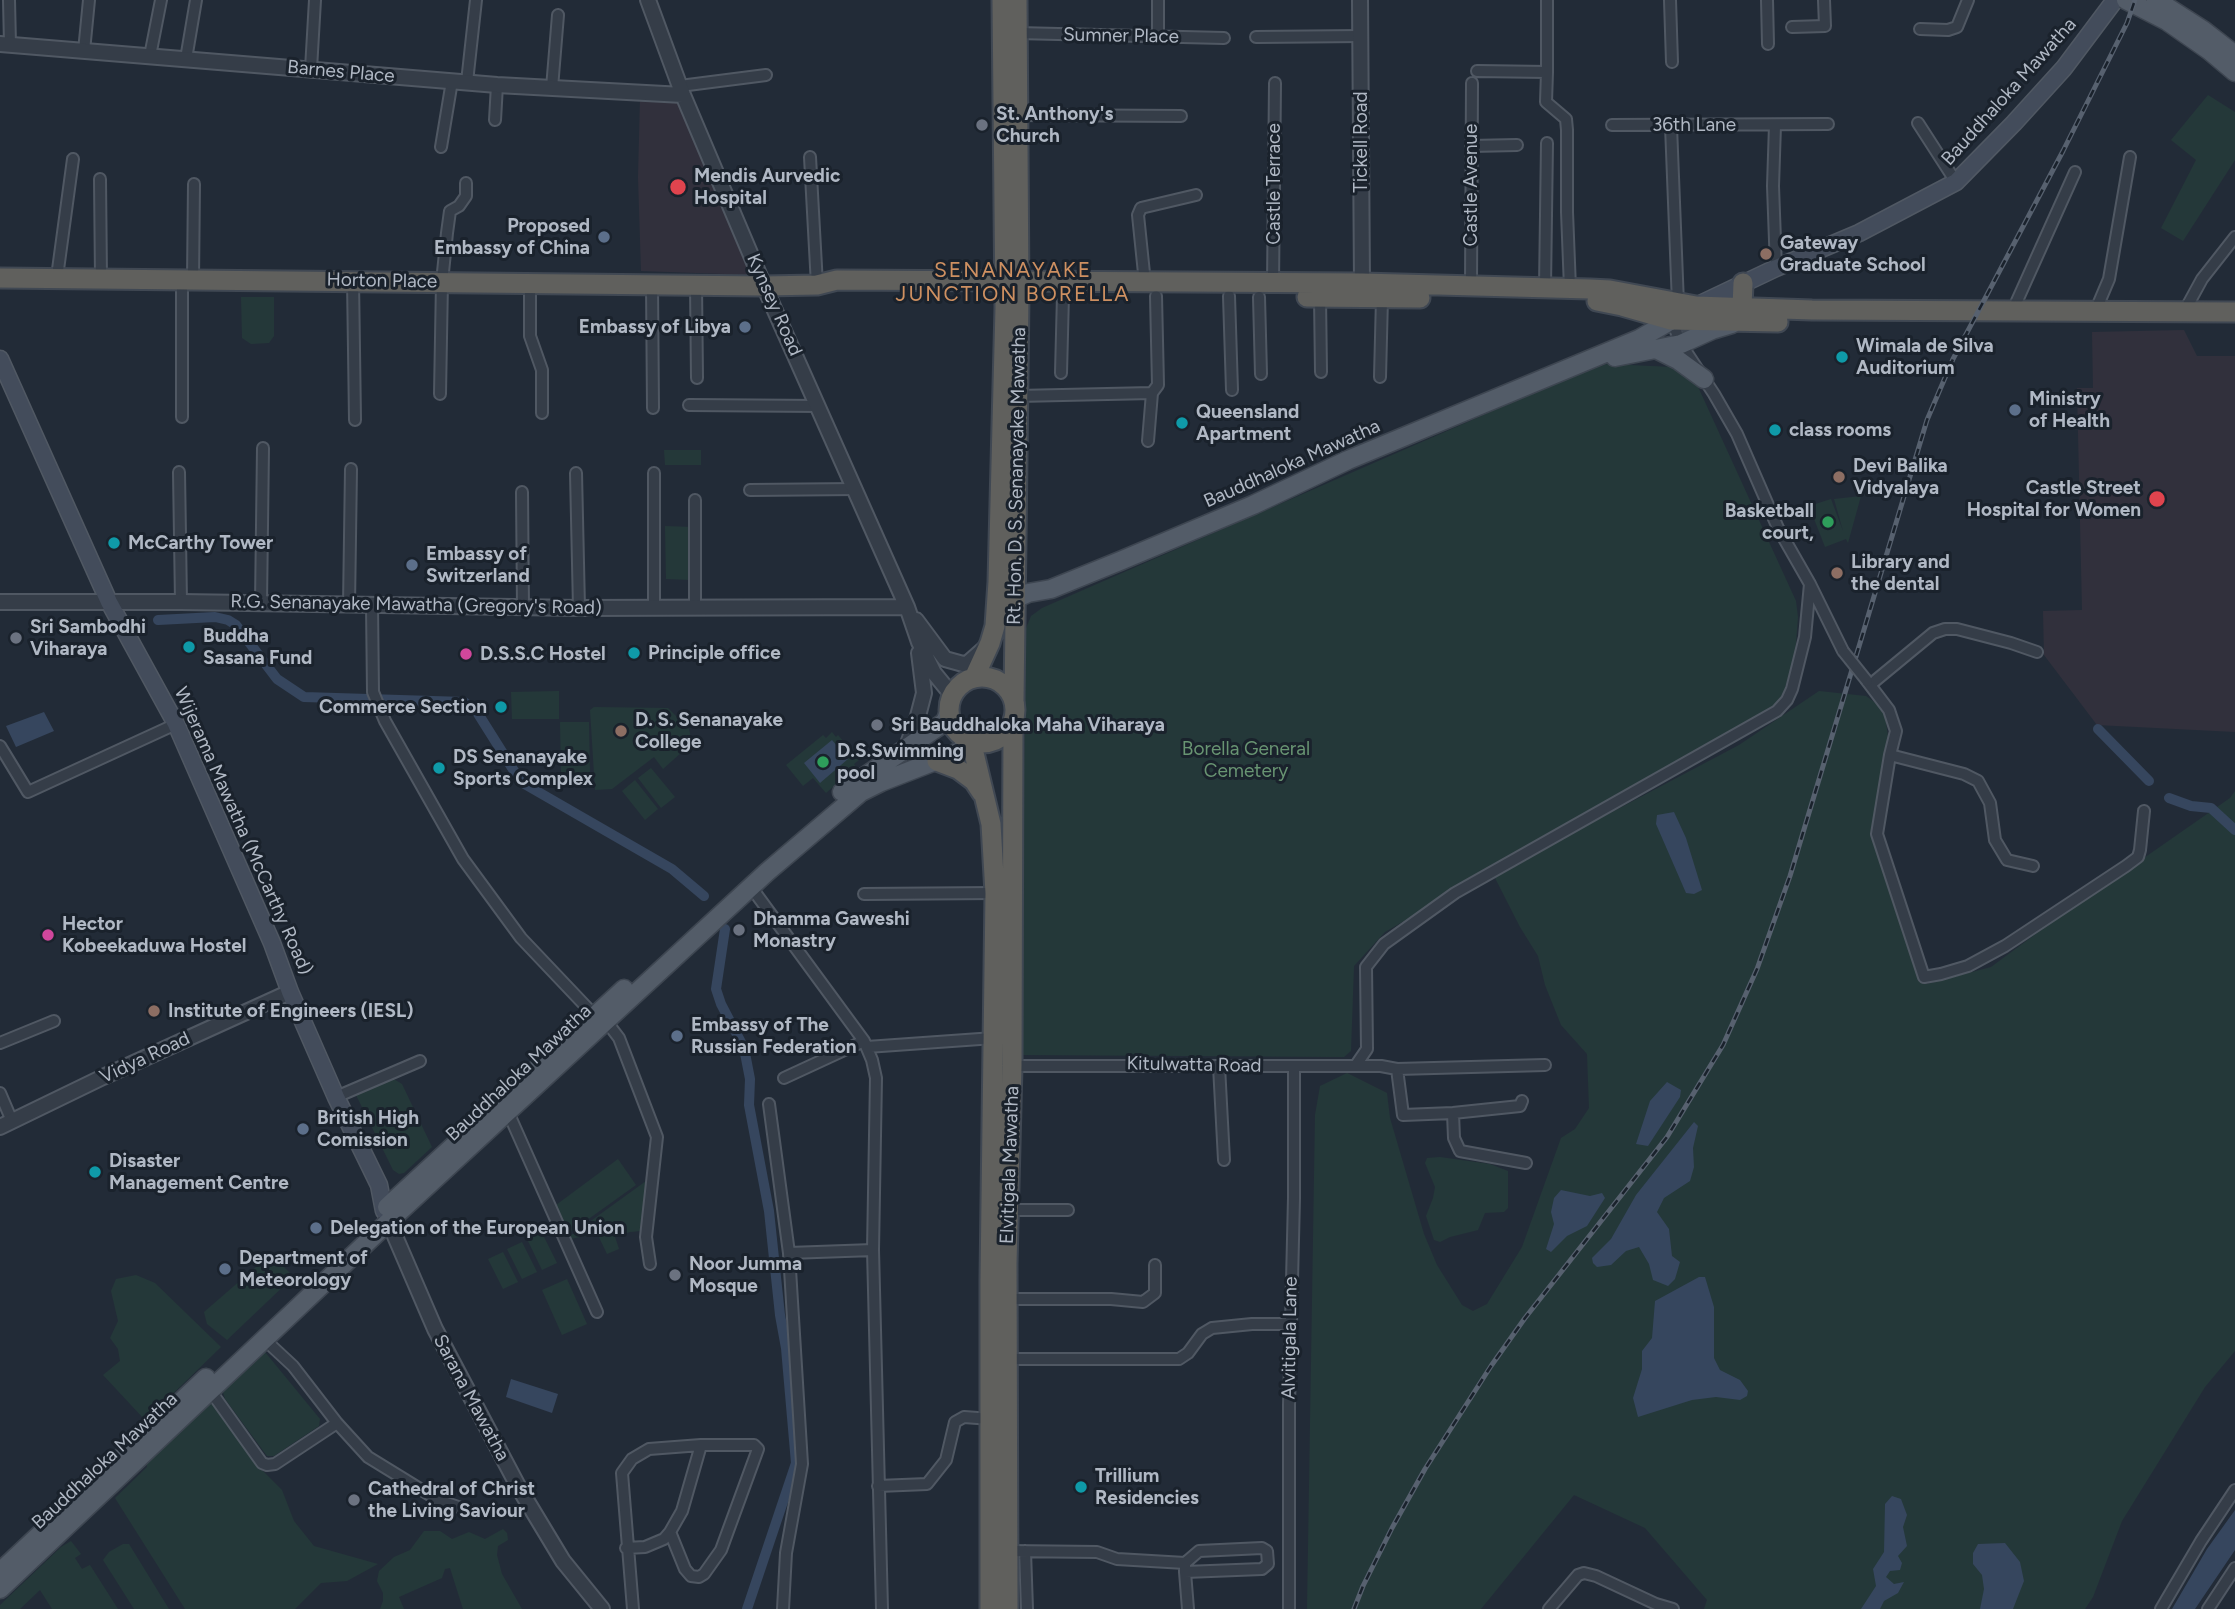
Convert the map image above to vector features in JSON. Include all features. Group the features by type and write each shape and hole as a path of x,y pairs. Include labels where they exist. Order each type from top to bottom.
{"highway":[{"name":"Rt. Hon. D. S. Senanayake Mawatha","path":"1002,0 1018,396 1014,701"},
{"name":"Rt. Hon. D. S. Senanayake Mawatha","path":"974,678 995,626 998,582 1019,115 1017,0"},
{"name":"Horton Place","path":"0,278 817,285 836,292 1012,288"},
{"path":"1012,288 1063,295 1150,290 1229,296 1362,283 1545,287 1610,290 1681,310 1743,315 2235,312"},
{"path":"1743,283 1743,315"},
{"path":"1012,288 1266,291 1320,297 1599,302 1743,315 2235,324"},
{"path":"974,678 994,679 1003,684 1014,701 1013,721 1008,731 989,742 967,740 954,728 950,704 965,681 974,678"},
{"name":"Elvitigala Mawatha","path":"989,1609 999,1443 1009,1359 1007,1299 1013,1066 1013,721"},
{"name":"Elvitigala Mawatha","path":"967,740 974,753 991,824 995,893 991,1419 999,1443 1017,1551 1008,1609"},
{"path":"937,761 958,769 974,781 982,794"}],"main road":[{"name":"Bauddhaloka Mawatha","path":"1015,599 1028,593 1051,589 1120,561 1253,505 1348,460 1639,339 1681,310 1858,233 1956,183 2064,68 2115,0"},
{"path":"2126,0 2167,21 2235,72"},
{"path":"2156,0 2203,30 2235,55"},
{"name":"Bauddhaloka Mawatha","path":"1584,362 1681,344 1743,315"},
{"path":"1658,350 1678,360 1704,379"},
{"name":"Wijerama Mawatha (McCarthy Road)","path":"0,359 109,602 176,724 272,943 290,992 380,1185 386,1217"},
{"path":"990,643 1015,599"},
{"name":"Bauddhaloka Mawatha","path":"0,1572 207,1385 809,820 854,783 945,722 950,704"},
{"name":"Bauddhaloka Mawatha","path":"0,1589 207,1385 264,1339 386,1217 508,1112 600,1018 861,792 961,751 967,740"}],"street":[{"path":"5,44 9,0"},
{"path":"84,51 89,0"},
{"path":"150,56 161,0"},
{"path":"186,59 196,0"},
{"path":"311,69 315,0"},
{"path":"467,82 476,0"},
{"name":"Kynsey Road","path":"648,0 681,90 764,286 856,489 907,607 919,642 950,704"},
{"path":"1158,0 1158,37"},
{"name":"Tickell Road","path":"1360,0 1362,283"},
{"path":"1547,0 1546,102 1566,119 1567,130 1570,288"},
{"path":"1670,0 1671,62"},
{"path":"1767,0 1768,44"},
{"path":"1792,27 1825,26 1824,0"},
{"path":"1920,29 1948,30 1957,27 1968,0"},
{"path":"552,88 558,15"},
{"name":"Sumner Place","path":"1017,33 1224,38"},
{"path":"1256,37 1361,36"},
{"name":"Barnes Place","path":"5,44 497,85 681,90"},
{"path":"1477,71 1547,72"},
{"path":"681,90 766,75"},
{"path":"441,147 452,81"},
{"name":"Castle Terrace","path":"1261,374 1275,83"},
{"name":"Castle Avenue","path":"1471,287 1472,83"},
{"path":"495,120 497,85"},
{"path":"1019,115 1181,116"},
{"path":"1918,123 1956,183"},
{"name":"36th Lane","path":"1612,125 1828,124"},
{"path":"1775,125 1773,186 1776,268"},
{"path":"1671,126 1681,344 1737,434 1778,528 1810,584 1843,651 1889,710 1896,731 1878,834 1924,976 1968,966 2005,946 2126,866 2138,857 2144,811"},
{"path":"1545,287 1546,144"},
{"path":"1471,146 1517,145"},
{"path":"810,157 817,285"},
{"path":"2095,312 2109,279 2130,157"},
{"path":"57,277 74,159"},
{"path":"2012,312 2075,172"},
{"path":"100,179 101,278"},
{"path":"440,394 442,282 450,211 459,206 466,196 466,183"},
{"path":"182,417 194,184"},
{"path":"1149,441 1154,390 1150,290 1138,215 1142,208 1196,195"},
{"path":"2184,312 2202,279 2235,237"},
{"path":"353,281 355,420"},
{"path":"530,282 530,335 542,370 542,413"},
{"path":"652,284 653,408"},
{"path":"696,285 697,378"},
{"path":"1061,373 1063,295"},
{"path":"1229,296 1232,390"},
{"path":"1320,297 1321,372"},
{"path":"1380,377 1382,298"},
{"path":"1018,396 1154,390"},
{"path":"689,405 819,406"},
{"path":"261,603 263,448"},
{"path":"349,605 351,469"},
{"path":"179,472 181,602"},
{"path":"576,472 579,608"},
{"path":"654,473 654,608"},
{"path":"750,490 856,489"},
{"path":"522,492 523,608"},
{"path":"695,500 695,607"},
{"path":"1356,1065 1367,1049 1366,967 1384,944 1455,892 1777,711 1792,689 1805,636 1810,584"},
{"name":"R.G. Senanayake Mawatha (Gregory's Road)","path":"0,602 523,608 907,607"},
{"path":"372,605 373,692 384,721 463,859 521,938 619,1038 657,1137 646,1237 650,1264"},
{"path":"906,749 924,694 920,660 907,607"},
{"name":"Kynsey Road","path":"907,607 945,659 974,678"},
{"path":"1869,683 1933,633 1945,629 1984,636 2037,652"},
{"path":"945,659 968,663 990,643"},
{"path":"0,746 28,792 176,724"},
{"path":"1890,755 1964,774 1978,781 1990,803 1995,839 2007,860 2033,866"},
{"path":"751,887 865,1044 876,1078 873,1250 882,1609"},
{"path":"864,894 995,893"},
{"name":"Vidya Road","path":"6,1124 290,992"},
{"path":"0,1044 54,1021"},
{"path":"784,1078 865,1044 994,1038"},
{"path":"337,1097 420,1061"},
{"name":"Kitulwatta Road","path":"1013,1066 1356,1065 1397,1069 1545,1065"},
{"path":"1219,1066 1224,1160"},
{"name":"Alvitigala Lane","path":"1289,1609 1294,1066"},
{"path":"1397,1069 1403,1115 1453,1113 1520,1105 1522,1101"},
{"path":"0,1093 6,1124"},
{"path":"769,1104 789,1253 802,1464 786,1553 783,1609"},
{"path":"508,1112 597,1312"},
{"path":"1453,1113 1454,1138 1460,1151 1526,1163"},
{"path":"1008,1210 1068,1210"},
{"name":"Sarana Mawatha","path":"386,1217 435,1329 519,1488 563,1561 602,1609"},
{"path":"789,1253 873,1250"},
{"path":"1007,1299 1111,1299 1143,1302 1154,1293 1155,1265"},
{"path":"1009,1359 1179,1359 1188,1353 1202,1334 1212,1328 1291,1324"},
{"path":"264,1339 293,1366 337,1423 368,1457 438,1500 470,1511"},
{"path":"207,1385 262,1463 267,1465 275,1464 337,1423"},
{"path":"878,1486 927,1483 946,1460 955,1422 964,1417 991,1419"},
{"path":"626,1548 645,1547 664,1539 670,1532 682,1511 701,1445"},
{"path":"633,1609 622,1473 632,1459 649,1449 754,1445 758,1449 721,1550 704,1574 691,1576 685,1569 670,1532"},
{"path":"2161,1609 2235,1490"},
{"path":"1027,1609 1017,1551 1097,1552 1117,1559 1185,1567 1262,1569 1268,1564 1267,1551 1262,1548 1199,1551 1185,1567 1188,1609"},
{"path":"2208,1609 2235,1568"},
{"path":"1549,1609 1578,1575 1584,1573 1673,1609"}],"shaded area":[{"name":"Mendis Aurvedic Hospital","path":"640,99 679,101 722,197 751,275 641,271 638,177"},
{"name":"Castle Street Hospital for Women","path":"2184,330 2197,356 2235,356 2235,732 2097,725 2044,655 2043,611 2082,610 2077,388 2093,388 2092,332"}],"green space":[{"path":"2208,95 2235,112 2235,160 2183,241 2161,228 2196,160 2171,140"},
{"path":"241,297 274,297 274,336 269,343 251,344 242,338"},
{"name":"Borella General Cemetery","path":"1607,364 1673,367 1694,378 1796,601 1798,617 1795,656 1783,694 1773,708 1385,932 1354,966 1351,1051 1344,1057 1020,1055 1026,628 1031,616 1042,608 1575,375"},
{"path":"664,450 701,450 701,465 665,465"},
{"name":"Basketball court,","path":"1861,496 1848,543 1846,539 1825,547 1809,506 1831,499 1843,531 1834,499"},
{"path":"665,526 692,527 691,580 666,579"},
{"path":"559,691 559,719 512,719 511,692"},
{"path":"1819,691 1866,696 1884,709 1888,736 1886,764 1874,819 1927,984 1991,967 2230,798 2235,791 2235,1351 2205,1387 2122,1521 2093,1597 2085,1609 1704,1609 1707,1600 1645,1528 1574,1495 1481,1609 1307,1609 1315,1115 1320,1086 1347,1073 1387,1093 1390,1118 1424,1234 1437,1265 1462,1305 1473,1311 1487,1304 1522,1247 1561,1138 1575,1129 1589,1108 1587,1054 1561,1025 1545,985 1538,956 1495,878 1580,829 1739,745"},
{"path":"594,707 668,708 689,729 692,743 663,769 654,757 612,789 595,790 590,710"},
{"path":"560,722 589,722 590,773 561,773"},
{"name":"D.S.Swimming pool","path":"832,732 836,737 838,735 859,760 854,764 856,767 826,793 813,778 803,786 786,765 823,735 826,738"},
{"path":"651,768 675,797 661,808 638,778"},
{"path":"635,780 658,809 645,820 622,791"},
{"path":"392,1078 402,1084 432,1147 404,1173 399,1174 393,1170 355,1093"},
{"path":"1440,1157 1490,1164 1508,1171 1508,1208 1504,1212 1485,1213 1478,1230 1440,1242 1434,1240 1426,1216 1435,1187 1425,1163 1427,1158"},
{"path":"618,1159 636,1185 569,1233 556,1205"},
{"path":"646,1181 641,1231 615,1237 619,1249 607,1254 597,1233 571,1239 570,1236"},
{"path":"542,1233 557,1263 542,1270 527,1239"},
{"path":"522,1242 537,1272 522,1279 507,1249"},
{"path":"503,1252 518,1282 503,1289 488,1259"},
{"path":"264,1260 277,1260 292,1275 289,1281 227,1340 207,1324 204,1312"},
{"path":"136,1275 155,1283 221,1347 147,1419 144,1419 103,1375 120,1361 118,1349 110,1338 118,1321 111,1291 116,1279"},
{"path":"567,1279 587,1324 562,1335 542,1290"},
{"path":"265,1352 320,1419 319,1426 274,1456 267,1456 225,1399 223,1392 225,1386"},
{"path":"208,1398 261,1469 282,1490 294,1521 314,1546 378,1564 347,1581 321,1583 295,1609 185,1609 115,1498 147,1467 145,1457"},
{"path":"503,1529 508,1540 498,1546 497,1555 502,1574 522,1609 463,1609 450,1568 445,1569 442,1578 399,1597 404,1609 380,1609 383,1593 377,1581 379,1571 394,1557 410,1550 424,1531 440,1531 452,1539 469,1532 485,1539"},
{"path":"71,1541 81,1554 75,1558 82,1569 90,1565 118,1609 52,1609 40,1590 20,1609 0,1609 0,1605 61,1547"},
{"path":"123,1544 129,1544 169,1609 134,1609 103,1560 109,1552"}],"water":[{"path":"44,712 54,731 16,747 6,726"},
{"path":"832,740 848,759 820,783 804,763"},
{"path":"1674,812 1686,838 1702,890 1694,894 1686,893 1656,824 1657,815"},
{"path":"1667,1082 1681,1090 1680,1097 1648,1146 1636,1144 1650,1101"},
{"path":"1694,1122 1698,1126 1690,1181 1664,1198 1657,1212 1669,1229 1672,1256 1680,1262 1675,1279 1668,1286 1653,1280 1649,1264 1639,1247 1626,1251 1611,1265 1597,1267 1592,1258 1611,1239 1636,1195"},
{"path":"1561,1190 1590,1196 1602,1193 1605,1198 1587,1226 1567,1236 1551,1252 1546,1249 1554,1224 1551,1212 1554,1198"},
{"path":"1699,1277 1705,1277 1714,1307 1714,1358 1720,1370 1740,1380 1748,1391 1747,1396 1740,1400 1716,1397 1692,1400 1638,1417 1633,1398 1642,1369 1642,1351 1652,1338 1655,1301"},
{"path":"511,1379 558,1394 552,1413 506,1397"},
{"path":"1892,1496 1901,1499 1907,1515 1903,1527 1907,1546 1898,1556 1902,1563 1900,1570 1890,1571 1886,1577 1894,1584 1904,1582 1898,1593 1884,1601 1880,1609 1861,1609 1876,1586 1873,1569 1884,1552 1885,1504"},
{"path":"2235,1510 2235,1550 2195,1609 2172,1609 2207,1549"},
{"path":"2005,1543 2020,1562 2024,1581 2013,1609 1980,1609 1984,1589 1982,1575 1973,1564 1973,1553 1978,1544"}],"waterway":[{"path":"158,620 215,617 228,620 236,625 277,679 304,697 464,702 477,712 521,782 672,869 704,896"},
{"path":"2098,729 2149,781"},
{"path":"2169,798 2191,806 2211,808 2235,830"},
{"path":"725,929 716,989 744,1048 750,1079 749,1105 769,1211 786,1348 796,1463 747,1609"}],"railway":[{"path":"1354,1609 1392,1528 1425,1469 1491,1366 1525,1318 1667,1137 1723,1045 1757,969 1790,876 1927,420 1953,359 2063,151 2127,23 2135,0"}],"place":[{"name":"St. Anthony's Church","path":"982,125"},
{"name":"Mendis Aurvedic Hospital","path":"678,187"},
{"name":"Proposed Embassy of China","path":"604,237"},
{"name":"Gateway Graduate School","path":"1766,254"},
{"name":"Embassy of Libya","path":"745,327"},
{"name":"Wimala de Silva Auditorium","path":"1842,357"},
{"name":"Ministry of Health","path":"2015,410"},
{"name":"Queensland Apartment","path":"1182,423"},
{"name":"class rooms","path":"1775,430"},
{"name":"Devi Balika Vidyalaya","path":"1839,477"},
{"name":"Castle Street Hospital for Women","path":"2157,499"},
{"name":"Basketball court,","path":"1828,522"},
{"name":"McCarthy Tower","path":"114,543"},
{"name":"Embassy of Switzerland","path":"412,565"},
{"name":"Library and the dental","path":"1837,573"},
{"name":"Sri Sambodhi Viharaya","path":"16,638"},
{"name":"Buddha Sasana Fund","path":"189,647"},
{"name":"Principle office","path":"634,653"},
{"name":"D.S.S.C Hostel","path":"466,654"},
{"name":"Commerce Section","path":"501,707"},
{"name":"Sri Bauddhaloka Maha Viharaya","path":"877,725"},
{"name":"D. S. Senanayake College","path":"621,731"},
{"name":"D.S.Swimming pool","path":"823,762"},
{"name":"DS Senanayake Sports Complex","path":"439,768"},
{"name":"Dhamma Gaweshi Monastry","path":"739,930"},
{"name":"Hector Kobeekaduwa Hostel","path":"48,935"},
{"name":"Institute of Engineers (IESL)","path":"154,1011"},
{"name":"Embassy of The Russian Federation","path":"677,1036"},
{"name":"British High Comission","path":"303,1129"},
{"name":"Disaster Management Centre","path":"95,1172"},
{"name":"Delegation of the European Union","path":"316,1228"},
{"name":"Department of Meteorology","path":"225,1269"},
{"name":"Noor Jumma Mosque","path":"675,1275"},
{"name":"Trillium Residencies","path":"1081,1487"},
{"name":"Cathedral of Christ the Living Saviour","path":"354,1500"}],"district":[{"name":"SENANAYAKE JUNCTION BORELLA","path":"1013,283"}]}
